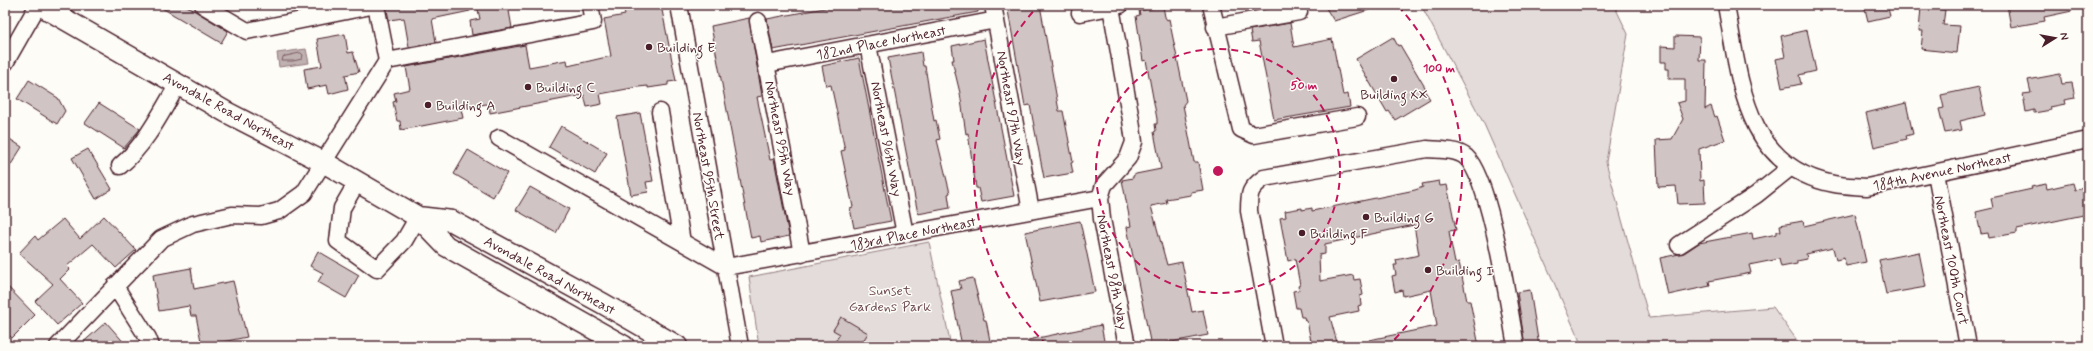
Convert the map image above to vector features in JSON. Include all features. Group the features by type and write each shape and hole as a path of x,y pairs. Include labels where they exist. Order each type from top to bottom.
{"main road":[{"name":"Avondale Road Northeast","path":"39,5 226,112 325,163 418,217 446,246 624,346"},
{"name":"Avondale Road Northeast","path":"418,217 452,221 677,346"}],"street":[{"path":"5,63 39,5"},
{"path":"58,346 161,239 193,224 232,215 261,216 279,211 304,193 325,163 339,136 387,61 376,5 247,31 203,5"},
{"path":"387,61 593,22 590,5"},
{"name":"Northeast 95th Street","path":"679,5 740,346"},
{"path":"1211,5 1215,27 1241,129 1254,135 1357,117"},
{"name":"184th Avenue Northeast","path":"1726,5 1739,74 1750,113 1762,139 1777,158 1801,174 1834,184 1867,186 1936,173 2088,140"},
{"path":"1080,13 1115,6 1132,120 1134,142 1128,158 1104,185 1100,198"},
{"name":"182nd Place Northeast","path":"767,64 868,45 994,12"},
{"name":"Northeast 97th Way","path":"994,12 1031,211"},
{"path":"1215,27 1299,12"},
{"name":"Northeast 95th Way","path":"758,21 802,254"},
{"name":"Northeast 96th Way","path":"868,45 905,234"},
{"path":"120,166 133,155 150,132 178,84"},
{"path":"660,112 682,242"},
{"path":"499,138 726,268"},
{"path":"1274,346 1249,211 1249,195 1254,185 1264,178 1427,149 1453,151 1466,157 1477,175 1493,226 1516,346"},
{"path":"1679,245 1756,195 1791,167"},
{"name":"Northeast 100th Court","path":"1936,173 1968,346"},
{"path":"357,182 342,208 338,241 377,269 404,241 418,217"},
{"name":"183rd Place Northeast","path":"726,268 1100,198"},
{"name":"Northeast 98th Way","path":"1100,198 1102,218 1127,346"},
{"path":"115,286 148,338 151,346"}],"green space":[{"path":"1421,5 1614,5 1628,34 1606,162 1649,318 1773,307 1801,346 1582,346 1484,124"},
{"name":"Sunset Gardens Park","path":"929,242 951,346 759,346 749,277"}],"water":[{"path":"306,49 309,63 279,67 277,53"}],"building":[{"path":"157,5 185,5 228,31 221,43"},
{"path":"386,5 470,5 470,11 432,19 436,42 409,47 404,18 389,20"},
{"path":"477,5 508,5 512,28 472,35 470,21 480,19"},
{"path":"623,5 661,5 676,81 668,82 668,85 648,88 648,86 638,87 600,94 602,104 587,107 584,95 490,113 489,105 486,104 461,109 463,118 401,130 400,121 397,121 393,102 396,101 394,93 410,89 406,67 525,45 529,67 567,60 568,66 611,56 604,19 625,15"},
{"path":"840,5 978,5 978,12 773,50 767,19"},
{"path":"1007,5 1040,5 1059,111 1063,111 1073,162 1071,163 1073,173 1044,178 1030,105 1025,106"},
{"path":"1324,5 1374,5 1375,8 1334,21"},
{"path":"1864,5 1887,5 1890,16 1868,21"},
{"path":"2007,5 2071,5 2072,11 2044,17 2045,21 2011,27"},
{"path":"1163,6 1165,17 1167,20 1169,19 1186,101 1183,105 1194,162 1198,162 1203,190 1191,192 1191,195 1166,199 1167,203 1151,206 1167,265 1182,262 1192,312 1203,310 1208,335 1151,346 1127,227 1131,226 1122,180 1133,178 1136,174 1161,169 1154,132 1156,131 1155,124 1157,124 1157,119 1146,60 1143,61 1136,16 1140,15 1139,11"},
{"path":"1921,7 1945,10 1943,25 1960,26 1957,53 1921,49 1923,31 1919,31"},
{"path":"749,18 762,96 757,97 770,160 774,159 789,236 761,242 760,236 751,238 711,26"},
{"path":"1290,23 1294,47 1332,39 1343,95 1348,94 1350,107 1274,120 1259,41 1252,42 1250,30"},
{"path":"1807,30 1816,71 1799,75 1801,84 1782,88 1776,59 1785,57 1781,36"},
{"path":"345,34 348,53 353,52 359,72 345,75 348,89 329,94 327,85 307,89 304,69 322,66 317,39"},
{"path":"1675,36 1700,37 1699,60 1706,60 1705,109 1711,106 1715,117 1717,116 1725,140 1699,149 1700,181 1704,180 1705,203 1678,204 1676,186 1658,186 1656,140 1672,139 1683,119 1677,103 1685,101 1685,79 1669,79 1669,69 1666,69 1666,62 1661,62 1661,46 1675,47"},
{"name":"Building XX","path":"1393,37 1398,46 1400,45 1426,89 1424,90 1430,99 1395,120 1389,111 1387,112 1356,59"},
{"path":"984,39 1014,196 981,202 978,188 976,188 968,133 966,134 960,93 952,60 954,60 952,46"},
{"path":"921,52 923,66 925,66 934,121 936,120 940,139 937,140 950,193 948,194 950,208 918,214 888,58"},
{"path":"859,58 891,221 854,228 850,208 853,207 841,151 845,150 831,85 826,86 822,66"},
{"path":"2060,74 2062,84 2072,83 2075,98 2064,100 2065,104 2050,107 2051,110 2034,113 2034,110 2026,112 2023,94 2031,93 2028,80"},
{"path":"29,80 58,98 65,111 57,124 17,99"},
{"path":"1979,87 1985,115 1960,121 1962,130 1945,133 1939,109 1944,108 1941,95"},
{"path":"99,103 140,129 124,148 85,123"},
{"path":"1906,103 1913,134 1906,136 1907,139 1874,147 1866,113"},
{"path":"640,113 653,181 646,182 648,192 631,195 617,117"},
{"path":"561,126 607,153 595,174 549,147"},
{"path":"5,136 22,147 5,174"},
{"path":"88,149 112,189 96,199 72,158"},
{"path":"468,150 507,173 493,197 454,174"},
{"path":"1439,181 1440,186 1447,185 1456,230 1449,231 1450,238 1455,263 1459,262 1467,301 1470,301 1479,346 1369,346 1369,340 1437,326 1431,290 1403,296 1402,290 1395,292 1392,276 1396,275 1394,265 1397,265 1396,260 1419,255 1414,225 1325,244 1325,254 1319,255 1320,281 1353,275 1354,280 1360,279 1363,295 1360,296 1361,305 1358,306 1359,311 1330,317 1338,346 1312,346 1307,321 1305,321 1304,317 1301,317 1299,308 1296,308 1293,291 1299,290 1298,286 1300,285 1295,259 1288,261 1280,218 1286,217 1285,211 1312,208 1312,211 1415,190 1423,187 1422,184"},
{"path":"2073,183 2075,190 2088,187 2088,214 2017,229 2017,233 1989,238 1988,233 1981,234 1976,212 1993,208 1991,198 2032,189 2031,187 2046,184 2047,189"},
{"path":"530,187 569,209 556,233 516,210"},
{"path":"1855,214 1866,262 1846,266 1844,258 1836,260 1833,248 1806,254 1807,259 1797,261 1797,264 1781,267 1779,259 1749,265 1751,273 1709,281 1710,286 1668,295 1660,258 1684,253 1699,243 1752,233 1753,239 1777,234 1777,231 1781,231 1780,225 1803,221 1804,226"},
{"path":"104,216 136,250 116,268 93,244 67,266 70,269 60,279 82,303 57,325 35,301 53,284 19,253 35,236 38,240 63,219 80,239"},
{"path":"1080,221 1095,292 1040,302 1025,232"},
{"path":"318,251 359,275 346,298 318,282 323,273 310,266"},
{"path":"1919,252 1926,287 1886,294 1879,260"},
{"path":"191,268 194,289 233,281 247,337 202,346 196,316 191,316 189,306 159,311 153,275"},
{"path":"973,278 984,320 986,320 991,346 962,346 951,291 961,289 959,281"},
{"path":"5,284 35,315 12,338 5,331"},
{"path":"1530,290 1539,346 1525,346 1517,292"},
{"path":"841,317 868,333 860,346 832,346 840,334 833,330"},
{"path":"106,322 127,346 79,346"},
{"path":"1101,325 1105,346 1028,346 1028,340"}],"place":[{"name":"Building E","path":"649,47"},
{"name":"Building XX","path":"1394,79"},
{"name":"Building C","path":"528,87"},
{"name":"Building A","path":"428,105"},
{"name":"Building G","path":"1366,217"},
{"name":"Building F","path":"1302,233"},
{"name":"Building I","path":"1428,270"}]}
